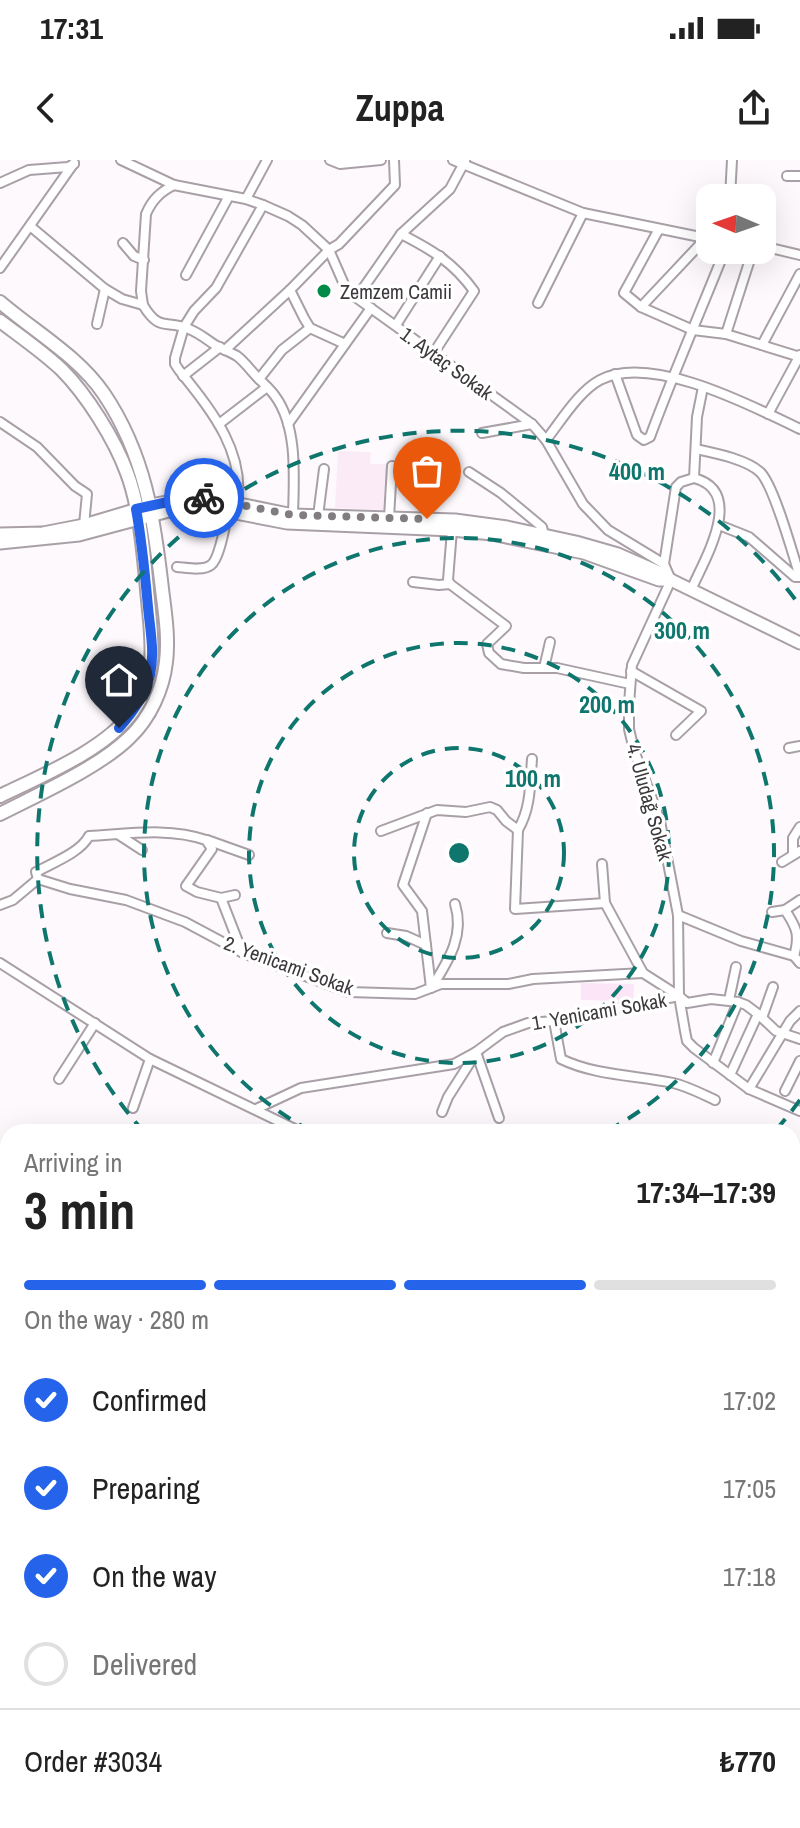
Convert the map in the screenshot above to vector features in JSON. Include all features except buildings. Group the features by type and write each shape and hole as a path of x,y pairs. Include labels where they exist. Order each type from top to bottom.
{"main road":[{"path":"0,302 87,372 118,417 140,465 151,510 167,652 163,679 150,711 131,737 81,771 0,814"},
{"path":"0,321 46,356 78,387 110,437 128,474 137,515 152,650 151,674 143,694 119,728 80,756 0,796"}],"street":[{"name":"1. Aytaç Sokak","path":"121,160 174,185 263,205 302,225 329,250 347,291 532,424 546,440 583,504 608,530 664,564"},
{"path":"246,199 267,160"},
{"path":"330,160 340,164 381,160"},
{"path":"183,376 222,349 339,244 395,185 394,160"},
{"path":"453,160 583,213 696,236"},
{"path":"731,184 732,160"},
{"path":"2,181 29,170 68,167 76,162"},
{"path":"0,268 76,162"},
{"path":"357,297 401,234 450,189 464,162"},
{"path":"787,176 800,176"},
{"path":"174,185 161,192 146,214 141,291 143,305 150,317 164,325 184,327 237,356 277,397 288,424 294,462 293,515"},
{"path":"186,275 229,196"},
{"path":"177,567 200,569 212,564 239,490 228,442 219,424 175,364 176,351 184,327 194,311 216,288 263,205"},
{"path":"538,303 583,213"},
{"path":"30,226 105,289 122,299 143,305"},
{"path":"659,229 624,293 641,307 693,330 726,334 800,356 768,414"},
{"path":"401,234 452,264 474,291 433,354"},
{"path":"123,243 134,256 144,260"},
{"path":"776,249 800,255"},
{"path":"641,307 696,250"},
{"path":"396,325 440,256"},
{"path":"615,374 637,435 644,440 650,437 719,264"},
{"path":"726,334 748,264"},
{"path":"762,345 800,274"},
{"path":"97,324 105,289"},
{"path":"290,290 310,328 345,344"},
{"path":"288,424 371,308"},
{"path":"259,379 282,350 310,328"},
{"path":"546,440 583,394 598,381 615,374 642,371 672,376 703,387 800,429"},
{"path":"219,424 267,387"},
{"path":"694,478 697,417 703,387"},
{"path":"0,422 37,447 87,494 84,525"},
{"path":"482,433 532,424"},
{"path":"696,449 730,456 760,471 769,486 800,577 795,577 749,537 719,525"},
{"path":"389,518 392,466"},
{"path":"318,516 324,469"},
{"path":"469,472 501,493 542,527 544,535"},
{"path":"671,580 664,564 676,487 694,478 706,481 715,489 719,502 719,525 691,590"},
{"path":"0,543 79,535 151,510 197,507 293,515 389,518 492,534 584,553 659,580 671,580"},
{"path":"232,509 287,523 419,524 455,520 544,535 618,554 800,643"},
{"path":"0,534 43,533 137,515"},
{"path":"452,530 448,580 506,626 487,644 489,653 501,664 557,668 630,684"},
{"name":"4. Uludağ Sokak","path":"671,580 631,671 629,729 660,821 678,915 679,996 687,1041 713,1063"},
{"path":"413,582 450,584"},
{"path":"544,668 550,642"},
{"path":"631,671 701,711 676,735"},
{"path":"789,748 800,746"},
{"path":"532,759 528,808 518,830 515,909 605,903"},
{"path":"381,831 437,810 466,812 490,807 518,830"},
{"path":"427,813 403,885 422,911 431,988"},
{"path":"782,862 796,853 793,838 800,827"},
{"path":"0,905 13,900 38,879 36,872 85,845 89,836 183,834 249,855"},
{"path":"118,835 142,850"},
{"path":"206,840 212,849 186,886 221,898 235,895"},
{"path":"602,864 605,903 643,973 679,996"},
{"name":"2. Yenicami Sokak","path":"38,879 126,900 185,922 243,953 349,992 415,994 441,984 508,984 533,979 643,973"},
{"path":"221,898 243,953"},
{"path":"772,912 785,910 800,900"},
{"path":"431,988 449,960 458,938 459,915 455,904"},
{"path":"678,915 741,941 797,959 796,925 785,910"},
{"path":"387,933 406,936 426,945"},
{"path":"0,963 150,1059 283,1124"},
{"path":"736,967 734,1001 713,1063 749,1089 800,1111"},
{"path":"730,1075 773,987"},
{"name":"1. Yenicami Sokak","path":"256,1109 301,1088 454,1064 503,1032 528,1023 554,1021 679,996 687,1003 711,999 734,1001"},
{"path":"734,1001 746,1005 776,1031 800,1039"},
{"path":"749,1089 790,1021 800,1011"},
{"path":"554,1021 561,1059 572,1065 677,1083 715,1100"},
{"path":"59,1079 95,1023"},
{"path":"442,1112 476,1052"},
{"path":"476,1052 499,1118"},
{"path":"133,1108 150,1059"},
{"path":"785,1091 800,1061"}],"shaded area":[{"path":"338,451 371,452 370,464 390,464 384,510 335,508"},
{"path":"581,983 634,984 633,1001 581,1000"}],"way so far":[{"path":"204,498 293,515 427,519"}],"place":[{"name":"Zemzem Camii","path":"324,291"}],"route":[{"path":"119,728 132,713 151,674 152,650 144,559 136,509 204,498"}]}
